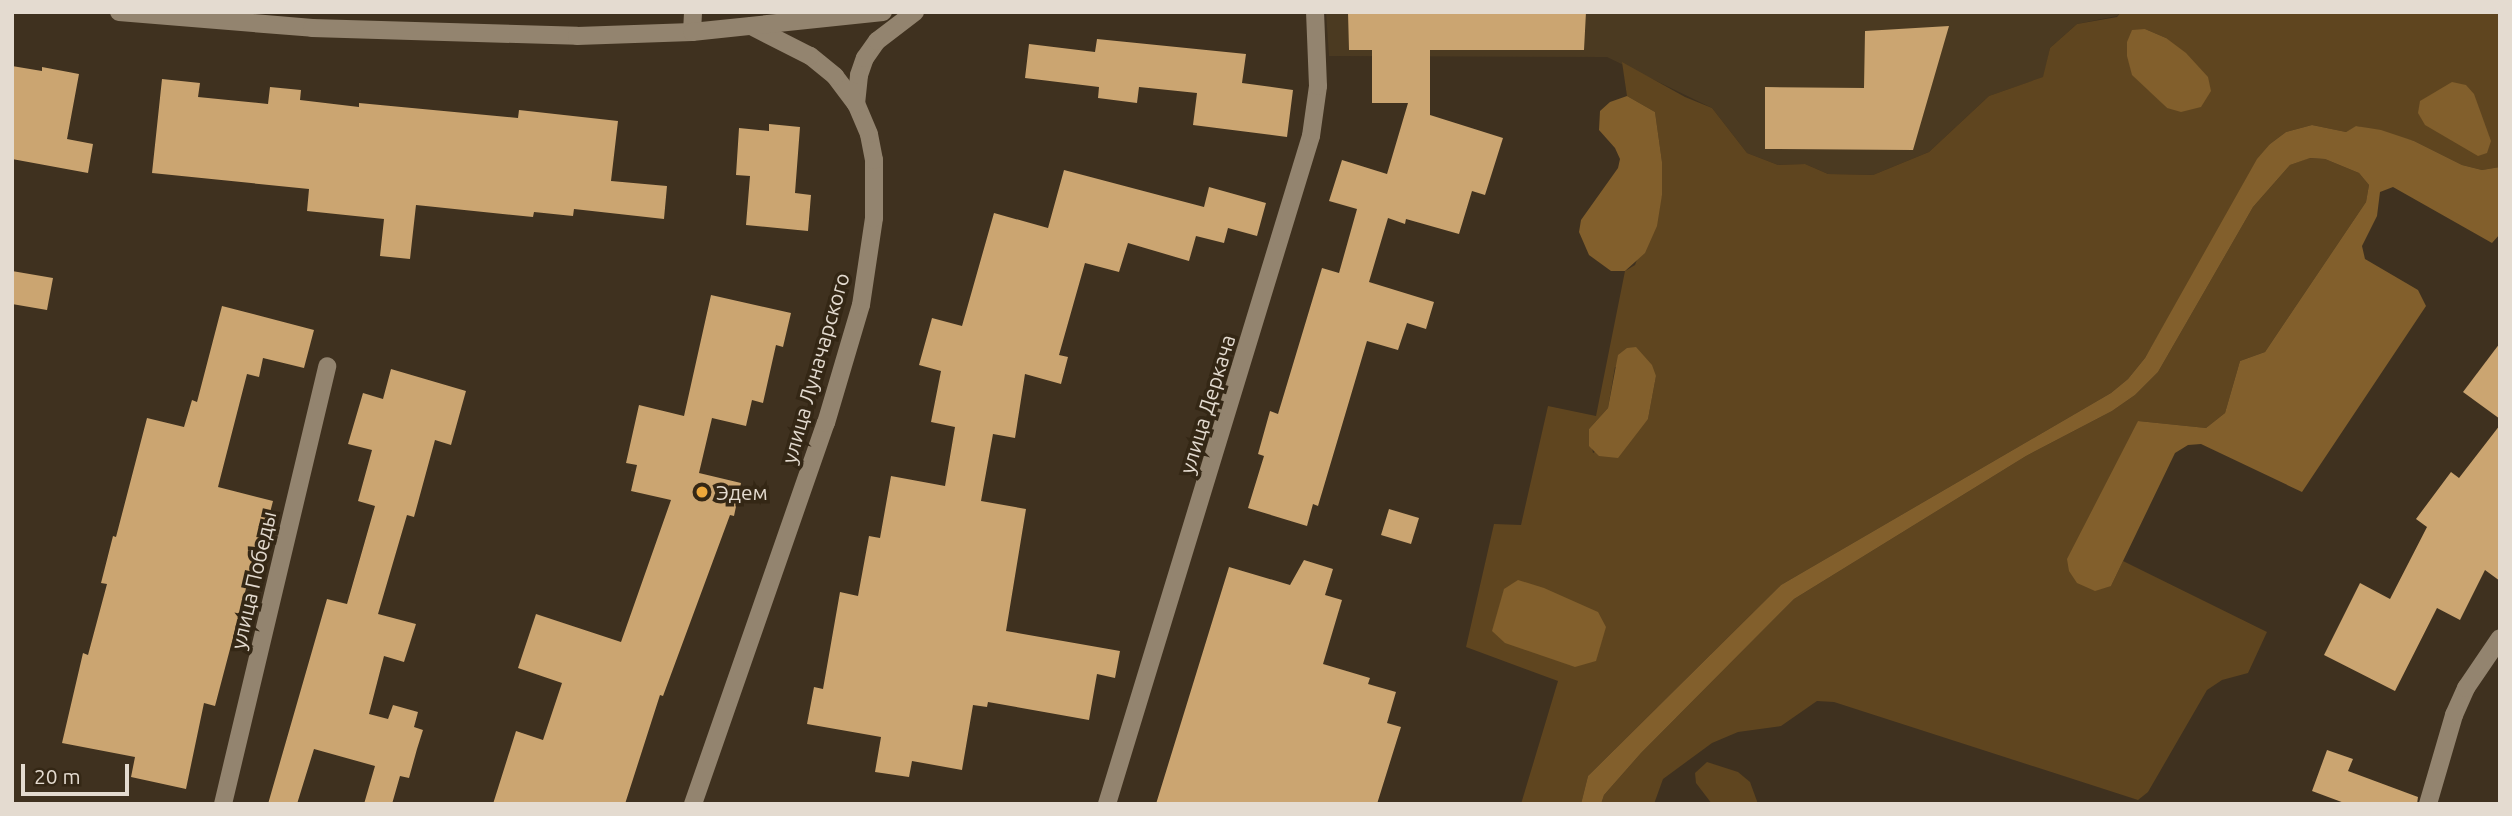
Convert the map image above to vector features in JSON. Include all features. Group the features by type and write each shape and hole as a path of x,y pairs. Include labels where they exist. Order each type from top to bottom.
{"street":[{"path":"120,12 224,22 478,35 692,32 883,12"},
{"path":"692,32 693,12"},
{"path":"856,104 859,75 865,58 877,41 915,12"},
{"name":"улица Деркача","path":"1107,804 1311,136 1318,86 1315,12"},
{"name":"улица Луначарского","path":"693,804 826,423 861,304 870,250 875,182 869,134 856,104 835,76 810,56 751,26"},
{"name":"улица Победы","path":"223,804 327,366"},
{"path":"2428,804 2462,697 2500,638"}],"shaded area":[{"path":"1326,12 2121,12 2117,16 2077,24 2050,48 2044,77 1989,96 1929,152 1873,175 1828,174 1805,164 1778,165 1747,153 1712,108 1607,57 1329,56"},
{"path":"2121,12 2500,12 2500,167 2482,170 2462,165 2414,141 2357,126 2346,132 2312,125 2286,132 2270,144 2145,358 2128,379 2111,393 1781,585 1588,776 1581,804 1521,804 1558,681 1466,647 1494,524 1521,525 1548,406 1596,416 1625,271 1635,265 1662,195 1662,162 1655,112 1627,96 1622,62 1685,97 1712,108 1747,153 1778,165 1805,164 1828,174 1873,175 1929,152 1989,96 2043,77 2050,48 2077,24 2117,17","holes":["2145,29 2166,38 2167,108 2133,75","1615,367 1656,376 1648,419 1593,453 1589,429 1608,408"]},
{"path":"2145,29 2166,38 2186,53 2208,77 2211,91 2201,107 2181,112 2167,108 2132,75 2127,42 2132,30"},
{"path":"2452,82 2466,85 2474,94 2491,141 2487,153 2478,156 2425,125 2418,113 2420,101"},
{"path":"1627,96 1655,112 1662,162 1662,195 1657,226 1645,253 1625,271 1611,271 1589,255 1579,232 1581,220 1618,168 1620,159 1615,148 1599,130 1600,111 1610,102"},
{"path":"2312,125 2346,132 2356,126 2381,130 2414,141 2462,165 2482,170 2500,167 2500,234 2492,243 2393,187 2380,192 2377,216 2362,246 2365,259 2418,290 2426,306 2302,492 2201,444 2188,445 2175,453 2111,586 2095,591 2077,583 2069,571 2067,559 2138,421 2206,428 2225,413 2240,361 2265,352 2366,202 2369,185 2359,173 2325,159 2310,158 2290,165 2253,207 2158,372 2135,395 2112,411 2026,456 1794,599 1641,753 1604,795 1601,804 1581,804 1588,776 1781,585 2111,393 2128,379 2145,358 2257,159 2270,144 2286,132"},
{"path":"2309,158 2325,159 2359,173 2369,185 2366,202 2265,352 2240,361 2225,413 2206,428 2138,421 2111,586 2123,561 2267,632 2248,673 2222,680 2207,690 2148,792 2138,800 1834,702 1817,701 1781,726 1738,732 1712,743 1663,779 1654,804 1601,804 1604,795 1641,753 1794,599 2026,456 2112,411 2135,395 2158,372 2253,207 2290,165"},
{"path":"1636,347 1652,365 1656,376 1648,419 1618,458 1599,456 1589,446 1589,429 1608,408 1618,355 1627,348"},
{"path":"1518,580 1544,588 1598,612 1606,627 1596,661 1575,667 1505,643 1492,631 1504,589"},
{"path":"1707,762 1738,772 1750,782 1758,804 1712,804 1696,783 1695,773"}],"building":[{"path":"1348,12 1586,12 1584,50 1430,50 1430,115 1503,138 1485,195 1472,191 1459,234 1406,219 1405,224 1388,218 1369,282 1434,302 1426,329 1407,323 1398,350 1367,341 1318,506 1313,504 1307,526 1248,508 1264,456 1258,454 1270,411 1278,414 1322,268 1339,273 1357,209 1329,201 1342,160 1387,174 1408,103 1372,103 1372,50 1349,50"},
{"path":"1949,26 1913,150 1765,149 1765,87 1864,88 1865,31"},
{"path":"1097,39 1246,54 1242,83 1293,90 1287,137 1193,125 1197,93 1139,87 1137,103 1098,98 1099,87 1025,78 1029,44 1095,52"},
{"path":"12,66 42,71 42,67 79,74 67,139 93,144 88,173 12,159"},
{"path":"162,79 200,83 198,97 268,104 270,87 301,90 300,100 359,107 359,103 518,118 519,110 618,121 611,181 667,186 664,219 574,209 573,216 534,212 533,217 416,205 410,259 380,256 384,219 307,211 309,189 152,173"},
{"path":"769,124 800,127 795,193 811,195 808,231 746,225 750,176 736,175 739,128 769,131"},
{"path":"1064,170 1204,207 1209,187 1266,203 1257,236 1228,228 1224,243 1196,236 1189,261 1128,243 1119,272 1085,263 1059,355 1068,357 1061,384 1025,374 1015,438 993,434 981,501 1026,509 1006,631 1120,651 1115,678 1097,674 1089,720 988,702 987,707 973,705 962,770 912,761 909,777 875,772 881,737 807,724 814,687 823,689 840,592 858,596 869,536 880,538 891,476 945,486 955,427 931,422 941,371 919,365 932,318 962,326 994,213 1048,228"},
{"path":"12,271 53,278 47,310 12,304"},
{"path":"711,295 791,313 783,347 776,345 763,403 752,400 746,426 712,418 699,473 741,483 734,516 730,515 663,696 660,695 625,804 493,804 516,731 543,740 562,683 518,668 536,614 621,642 671,500 631,491 637,465 626,463 639,405 684,416"},
{"path":"222,306 314,330 304,368 263,358 259,377 247,374 218,487 273,501 263,540 259,539 215,706 204,703 186,789 131,777 135,757 62,743 83,653 88,655 107,584 101,583 147,418 184,427 192,400 197,402"},
{"path":"2500,343 2500,419 2463,392"},
{"path":"391,369 466,391 451,445 435,440 414,517 407,515 378,614 416,624 404,662 384,656 369,714 388,719 393,705 418,712 414,727 423,730 409,778 400,776 392,804 364,804 375,766 314,749 297,804 268,804 327,599 347,604 375,506 358,501 372,450 348,444 363,393 383,399"},
{"path":"2500,425 2500,581 2485,570 2460,620 2437,608 2395,691 2324,655 2360,583 2390,599 2427,527 2416,519 2451,472 2459,478"},
{"path":"1389,509 1419,518 1411,544 1381,535"},
{"path":"1304,560 1333,569 1325,595 1342,600 1323,664 1370,678 1368,684 1396,692 1387,723 1401,727 1377,804 1156,804 1229,567 1290,585"},
{"path":"2327,750 2353,759 2348,771 2418,797 2417,804 2347,804 2312,791"}],"place":[{"name":"Эдем","path":"702,492"}]}
